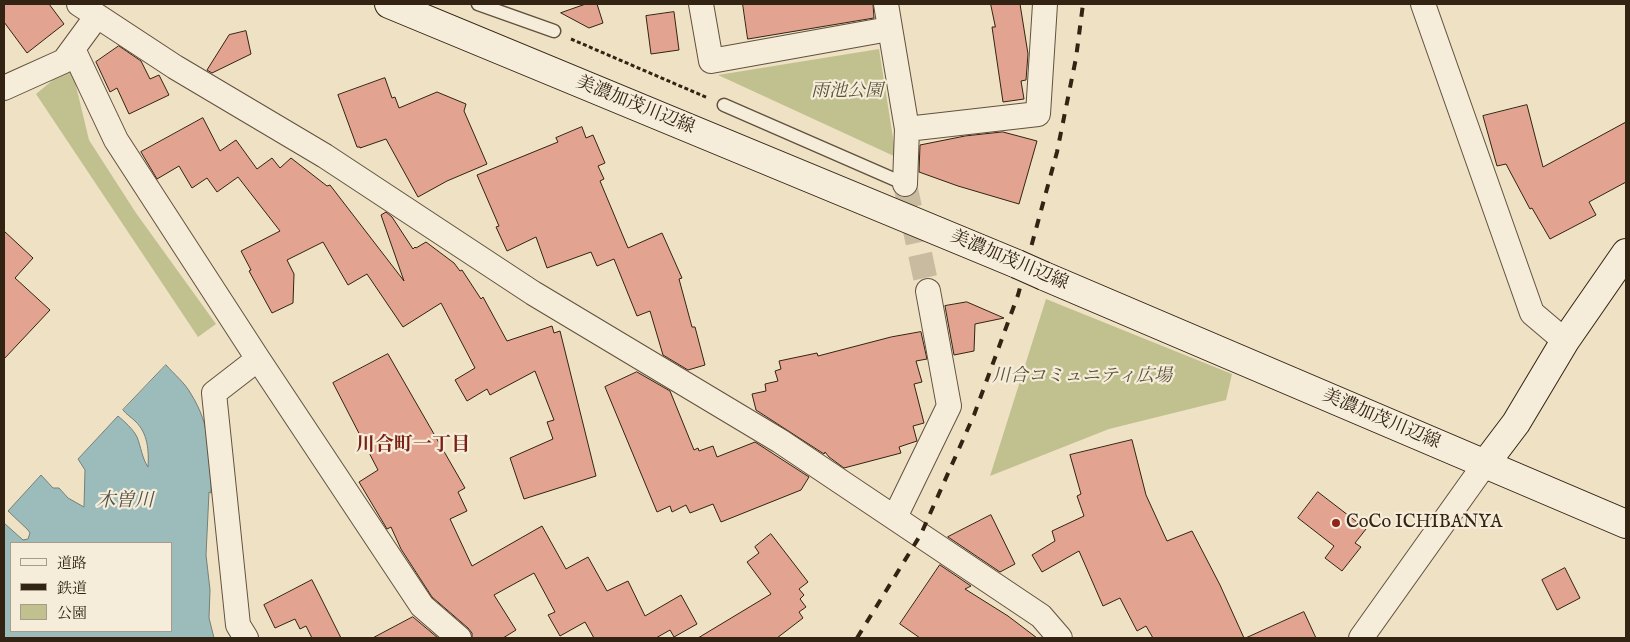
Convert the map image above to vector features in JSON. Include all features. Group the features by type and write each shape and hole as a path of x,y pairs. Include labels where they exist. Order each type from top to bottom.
{"main road":[{"name":"美濃加茂川辺線","path":"389,4 1017,264 1626,524"},
{"path":"1485,464 1516,424 1565,341 1626,253"}],"street":[{"path":"701,4 711,62 889,29"},
{"path":"886,4 908,129 905,184"},
{"path":"908,129 1038,114 1046,4"},
{"path":"1423,4 1532,313 1565,341"},
{"path":"4,88 64,62 74,49 88,10 175,67 325,156 533,293 780,441 1041,616 1060,638"},
{"path":"74,49 116,140 258,359 422,606 459,638"},
{"path":"895,517 949,406 928,291"},
{"path":"246,638 238,625 214,393 258,359"},
{"path":"1361,638 1485,464"}],"lane":[{"path":"478,4 554,31"},
{"path":"724,105 905,184"}],"path":[{"path":"554,31 724,105"}],"green space":[{"name":"雨池公園","path":"879,49 896,157 718,75"},
{"path":"71,65 89,140 136,213 216,324 198,337 36,94"},
{"name":"川合コミュニティ広場","path":"1046,299 1232,374 1226,400 1109,429 990,476"}],"water":[{"name":"木曽川","path":"166,365 189,390 203,418 211,467 206,555 210,590 209,618 214,638 4,638 4,523 23,540 28,539 30,533 8,511 41,475 53,488 59,488 68,498 84,507 85,470 78,459 118,416 135,434 148,467 148,449 143,431 123,410"}],"building":[{"path":"4,4 49,4 64,24 27,53 4,22"},
{"path":"586,4 597,4 603,23 589,28 561,13"},
{"path":"743,4 873,4 874,18 748,39"},
{"path":"991,4 1020,4 1028,54 1026,80 1021,81 1024,99 1003,102 992,27 995,27"},
{"path":"674,12 679,50 651,54 646,16"},
{"path":"246,31 251,54 212,73 207,70 229,35"},
{"path":"119,46 141,61 150,79 159,75 169,95 129,114 117,88 110,92 96,62"},
{"path":"385,78 392,98 395,97 399,108 437,92 466,104 464,111 487,164 447,181 418,197 386,139 360,148 357,147 338,95"},
{"path":"1527,105 1543,167 1626,122 1626,182 1589,202 1596,215 1550,239 1532,208 1530,209 1506,164 1497,166 1483,116"},
{"path":"203,118 220,151 236,140 257,169 272,158 280,168 291,158 327,186 330,185 404,281 381,215 386,212 392,217 413,249 426,242 454,263 460,271 462,270 481,299 483,297 507,341 552,326 554,333 560,331 596,476 524,499 510,458 553,439 547,422 554,420 535,371 490,395 487,389 467,401 455,380 475,368 441,303 403,327 367,274 348,285 323,242 287,260 294,274 293,303 272,313 249,271 251,270 241,251 280,231 238,177 217,192 207,178 192,188 179,166 157,179 141,152"},
{"path":"582,127 586,138 593,135 605,163 598,166 604,179 600,181 628,248 662,233 682,278 679,279 705,365 688,370 663,355 650,311 637,316 614,259 597,266 591,252 547,268 536,237 507,251 496,227 499,226 477,175 558,142 556,138"},
{"path":"1003,132 1037,141 1019,204 919,172 920,145 965,136"},
{"path":"4,231 33,258 15,278 50,310 4,359"},
{"path":"967,302 1004,318 975,324 974,351 954,355 945,306"},
{"path":"921,332 927,359 916,361 922,382 914,384 924,423 913,426 917,441 899,447 901,453 844,468 825,452 824,454 756,410 752,394 766,391 765,384 778,381 775,371 781,369 779,361 817,353 818,356 891,337"},
{"path":"388,354 465,488 458,492 467,511 450,519 472,566 542,526 566,569 588,557 607,591 628,581 645,616 681,595 697,624 674,637 670,630 656,638 594,638 585,622 560,636 548,615 555,612 534,573 494,595 516,630 503,638 472,638 472,633 468,628 432,597 401,549 391,527 387,529 359,482 378,470 333,383"},
{"path":"637,372 670,391 694,450 698,448 699,451 713,446 717,457 755,442 809,477 801,490 721,522 713,504 690,513 686,505 672,512 670,506 657,512 605,387"},
{"path":"1132,440 1146,495 1167,541 1192,531 1220,585 1244,638 1153,638 1146,626 1137,631 1120,598 1103,606 1079,551 1042,572 1032,555 1055,541 1052,531 1084,516 1077,496 1081,494 1070,455"},
{"path":"1318,492 1366,529 1355,543 1361,547 1342,571 1325,558 1334,546 1298,518"},
{"path":"991,515 1015,564 1000,572 948,537"},
{"path":"771,534 808,582 799,589 804,595 800,599 806,607 799,612 803,618 777,638 698,638 771,594 747,562 759,553 755,547"},
{"path":"940,565 971,586 965,589 1008,616 1037,638 920,638 900,624"},
{"path":"1565,568 1580,598 1557,610 1542,580"},
{"path":"312,580 341,638 312,638 306,626 300,629 295,619 275,628 264,605"},
{"path":"1304,612 1316,638 1246,638"},
{"path":"413,617 438,638 373,638"}],"tunnel":[{"path":"905,184 928,291"}],"railway":[{"path":"857,638 921,534 974,415 1018,295 1057,152 1076,58 1083,4"}],"place":[{"name":"CoCo ICHIBANYA","path":"1336,523"}],"district":[{"name":"川合町一丁目","path":"413,446"}]}
